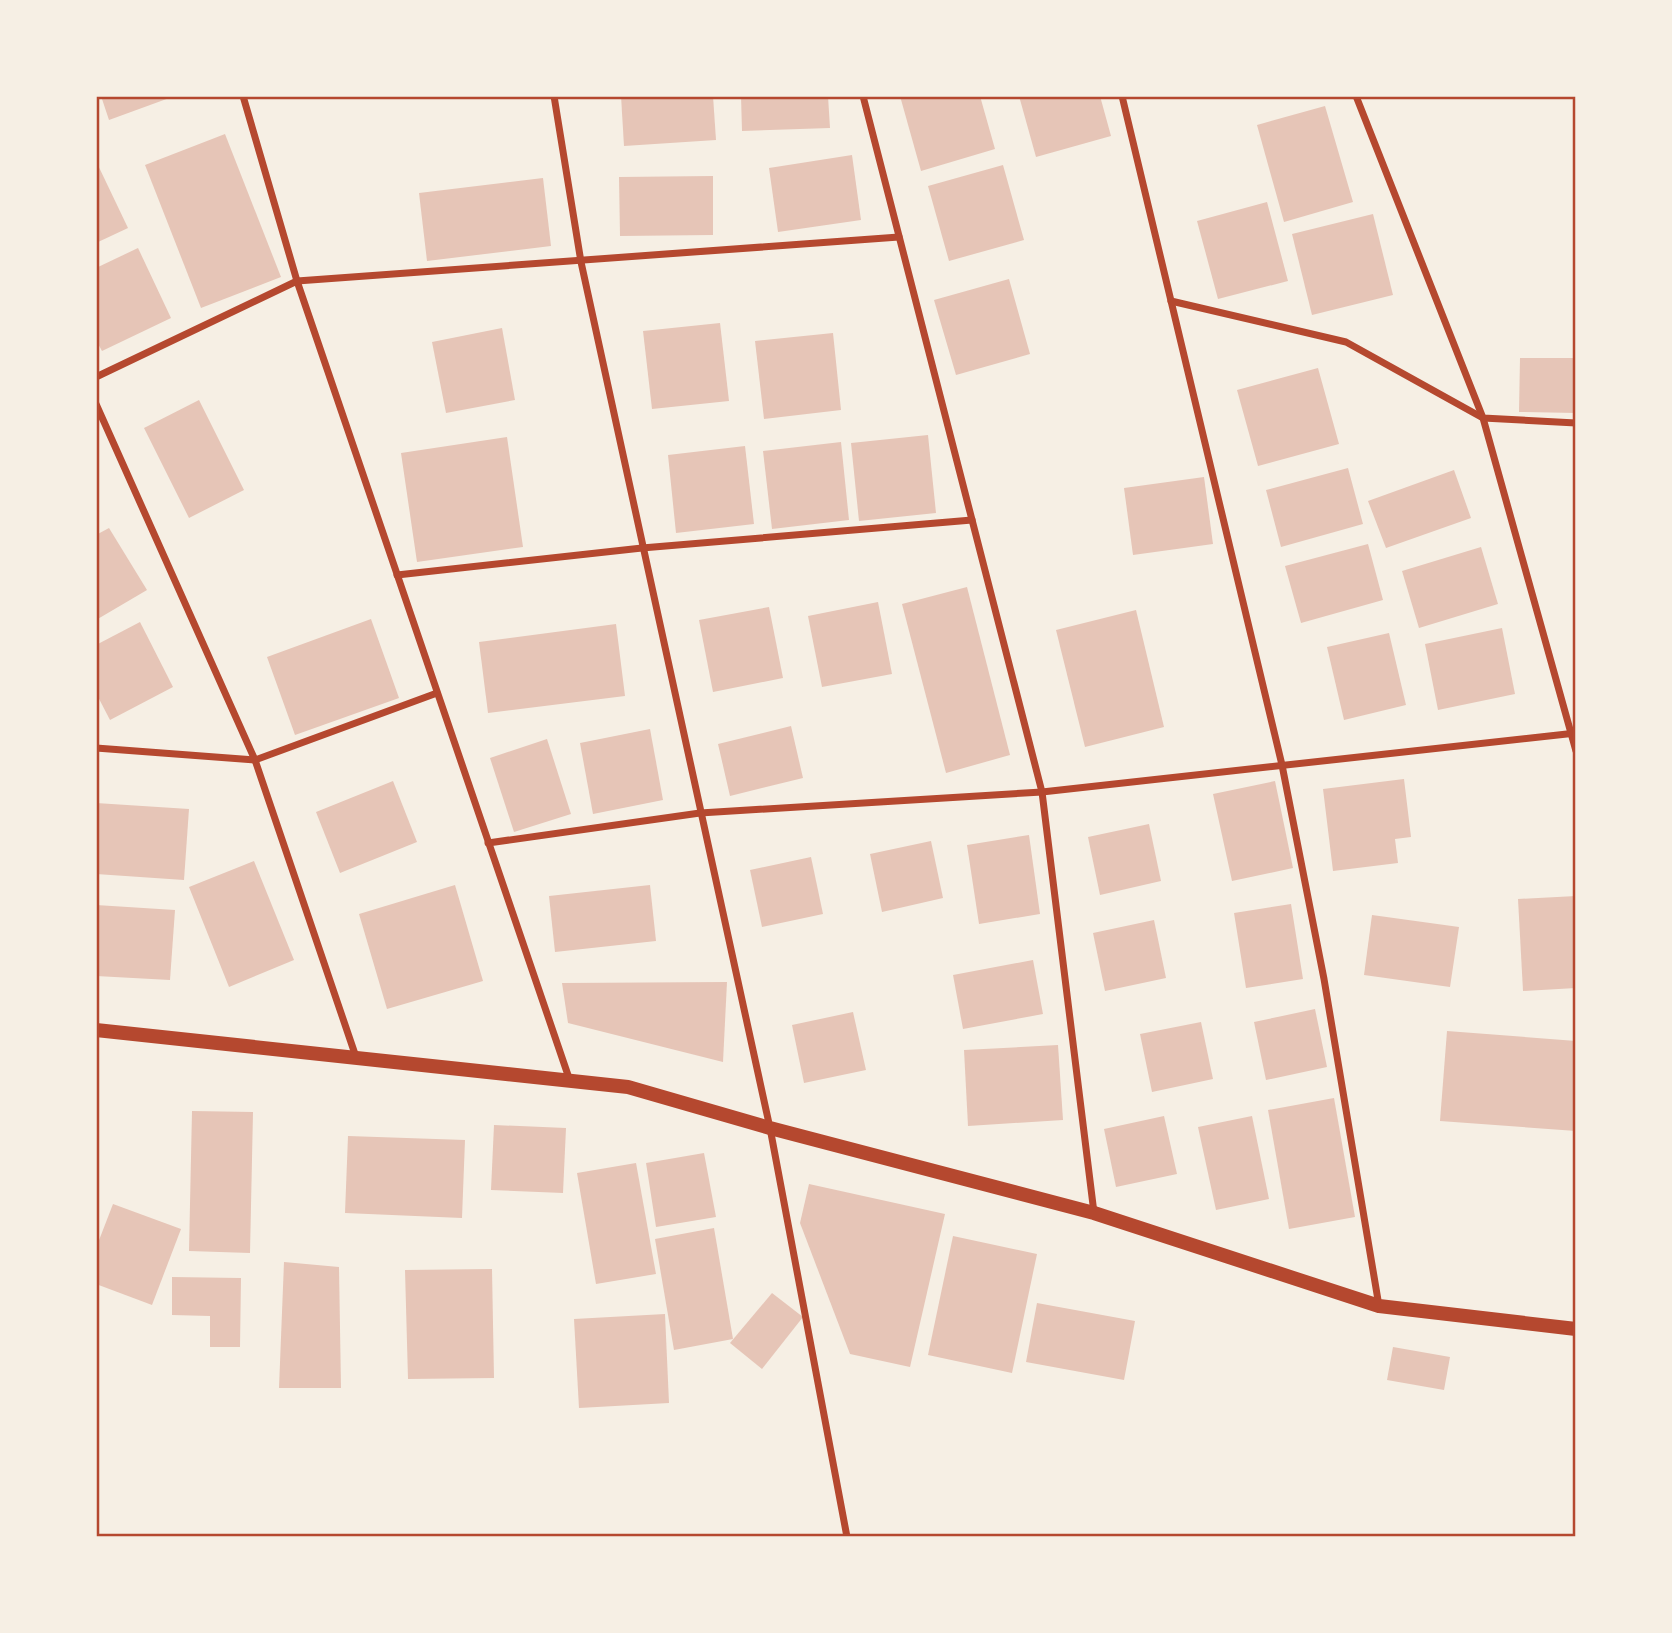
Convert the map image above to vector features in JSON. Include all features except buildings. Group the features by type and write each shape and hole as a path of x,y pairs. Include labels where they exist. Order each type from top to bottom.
{"main road":[{"path":"96,1030 628,1087 770,1128 1094,1213 1378,1306 1576,1329"}],"street":[{"path":"243,96 297,281 570,1080"},
{"path":"554,96 581,262 770,1128 847,1537"},
{"path":"863,96 1042,792 1094,1213"},
{"path":"1122,96 1282,765 1324,979 1378,1306"},
{"path":"1356,96 1483,418 1576,751"},
{"path":"96,377 297,281 899,237"},
{"path":"1171,301 1346,342 1483,418 1576,423"},
{"path":"96,404 256,760 356,1058"},
{"path":"397,575 642,548 972,520"},
{"path":"96,748 256,760 437,693"},
{"path":"488,843 700,814 1042,792 1573,733"}]}
